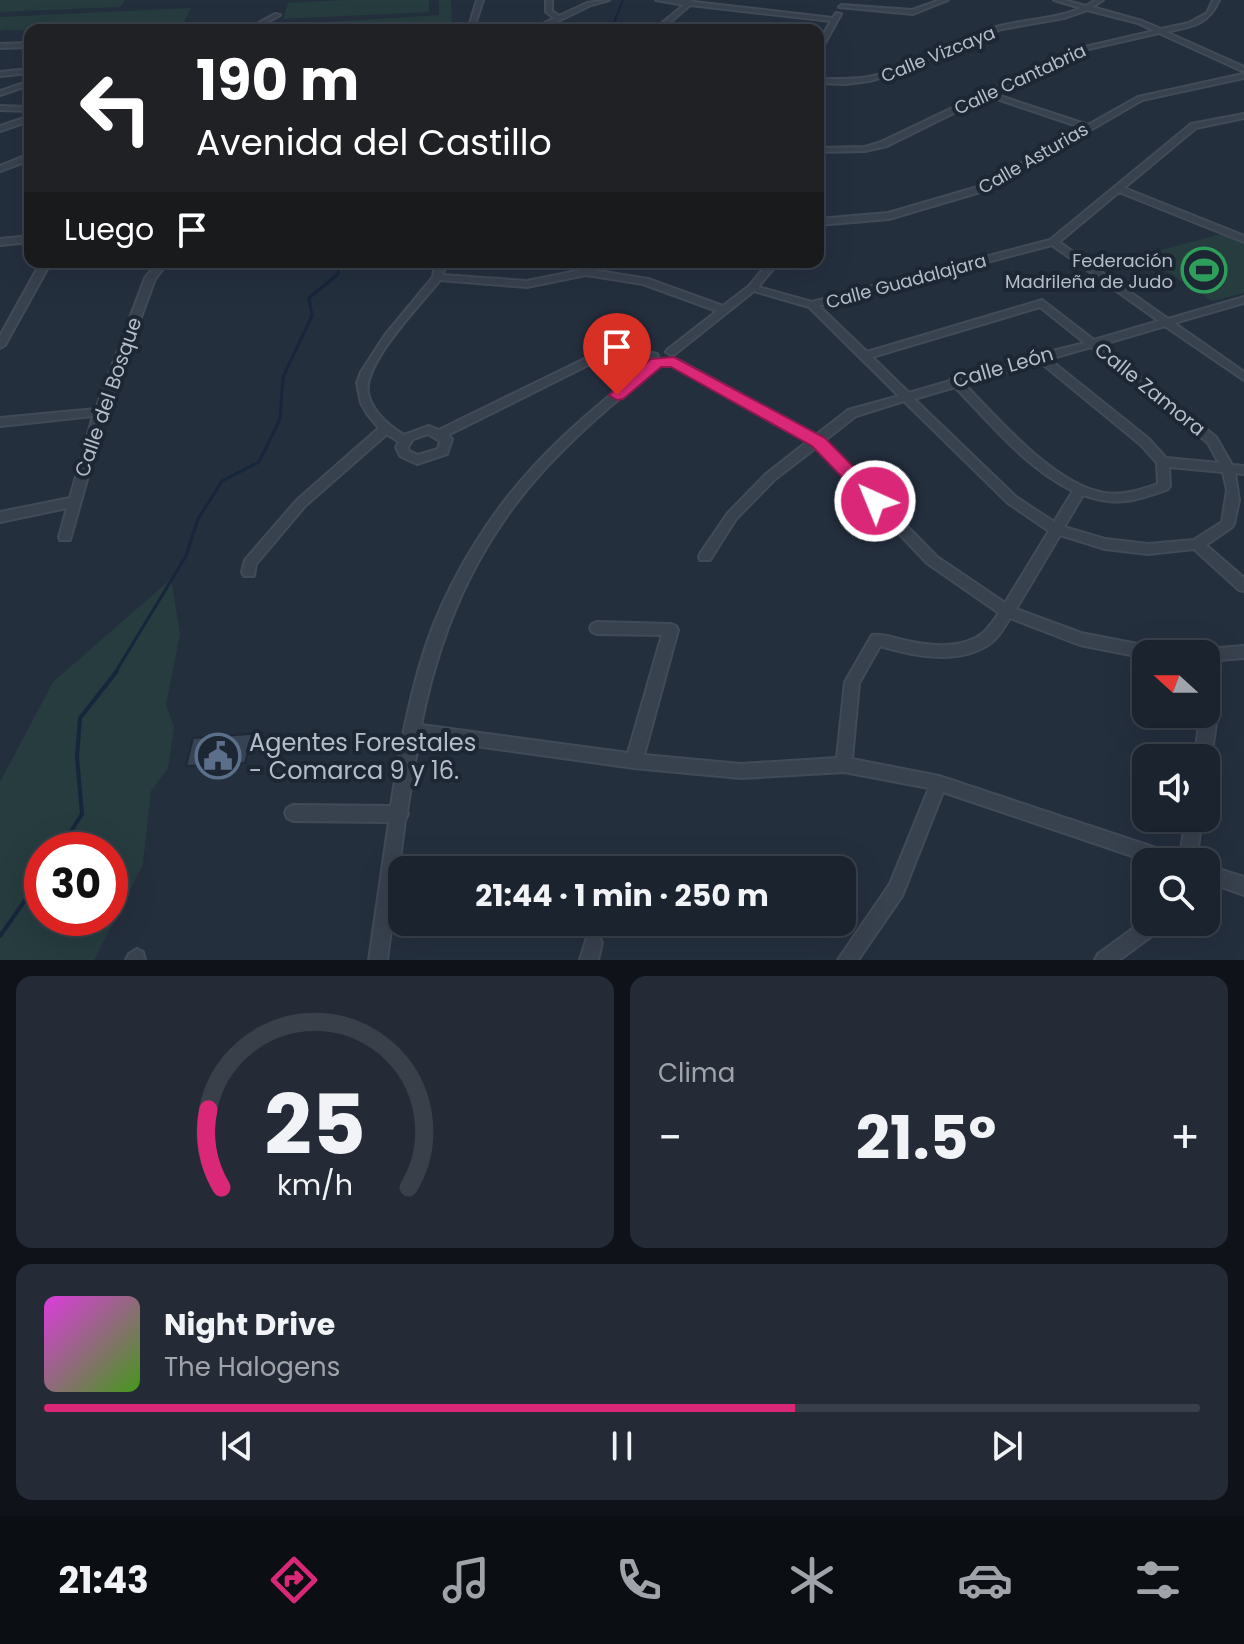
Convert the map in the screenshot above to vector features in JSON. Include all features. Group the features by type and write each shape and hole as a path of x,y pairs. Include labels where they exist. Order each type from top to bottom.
{"street":[{"path":"473,24 480,0"},
{"path":"549,0 549,12 559,19"},
{"path":"548,24 606,0"},
{"path":"659,0 834,20"},
{"path":"824,39 847,0"},
{"path":"842,7 913,12 945,0"},
{"path":"1057,0 1090,7 1162,31 1243,73"},
{"name":"Calle Vizcaya","path":"824,81 860,83 883,79 998,28 1061,18 1100,0"},
{"name":"Calle Cantabria","path":"824,150 865,149 884,144 1084,48 1191,24 1210,14 1216,0"},
{"path":"664,24 689,3"},
{"path":"260,24 277,15"},
{"path":"0,46 24,45"},
{"path":"0,74 24,72"},
{"name":"Calle Asturias","path":"824,221 889,216 984,188 1147,94 1243,73"},
{"path":"0,93 24,85"},
{"path":"988,94 1087,127"},
{"path":"0,108 24,109"},
{"name":"Calle Guadalajara","path":"812,305 1053,242 1194,126 1244,116"},
{"path":"0,129 24,120"},
{"path":"0,169 24,159"},
{"path":"1118,188 1244,239"},
{"path":"0,242 24,240"},
{"path":"1053,242 1241,372"},
{"path":"0,345 43,268"},
{"name":"Calle del Bosque","path":"65,537 100,412 150,278 158,268"},
{"path":"405,440 384,430 365,404 364,373 438,277 439,268"},
{"path":"405,440 422,431 441,434 613,349 655,359 672,357 752,288 769,268"},
{"path":"438,277 527,284 586,272 645,281 723,310"},
{"path":"752,288 812,305 1012,500 1055,529 1105,544 1148,549 1197,544 1244,586"},
{"name":"Calle León","path":"705,557 732,516 770,477 819,442 852,413 1092,341 1244,300"},
{"name":"Calle Zamora","path":"865,356 1042,303 1212,440 1229,469 1236,495 1228,524 1197,544"},
{"path":"672,357 819,442 932,560 1006,611 1080,639 1132,649"},
{"path":"955,381 1048,471 1079,492 1114,500 1143,497 1164,486 1163,462 1145,442 1040,357"},
{"path":"378,960 412,730 434,641 468,571 506,508 578,428 655,359"},
{"path":"0,422 100,412"},
{"path":"249,572 250,563 301,503 384,430"},
{"path":"405,440 404,453 417,460 427,460 447,445 441,434"},
{"path":"1163,462 1244,470"},
{"path":"844,765 852,682 877,639 916,651 954,650 988,639 1079,492"},
{"path":"0,517 73,502"},
{"path":"597,628 671,630 634,761"},
{"path":"1220,654 1244,652"},
{"path":"412,730 634,761 741,771 844,765 939,783 1133,848"},
{"path":"847,960 896,890 939,783"},
{"path":"293,813 400,814"},
{"path":"1220,878 1244,886"},
{"path":"1104,960 1137,936"}],"green space":[{"path":"0,0 125,0 120,7 0,12"},
{"path":"429,0 429,12 283,19 288,3"},
{"path":"439,0 451,0 452,24 296,24 439,15"},
{"path":"191,8 183,24 24,24 24,30 0,30 0,17"},
{"name":"Federación Madrileña de Judo","path":"1221,234 1244,243 1244,293 1212,301 1142,255"},
{"path":"171,579 180,634 166,705 174,727 168,768 151,791 143,864 128,893 128,832 24,832 24,936 106,936 94,960 0,960 0,782 53,682"}],"building":[{"name":"Agentes Forestales - Comarca 9 y 16.","path":"262,733 259,748 249,749 245,763 186,766 193,738"}],"waterway":[{"path":"613,24 623,0"},
{"path":"115,673 186,556 198,519 222,481 259,462 280,419 283,377 312,316 309,298 338,274 338,268"},
{"path":"70,832 82,814 77,757 80,718 117,671"},
{"path":"0,936 24,902"}],"place":[{"name":"Federación Madrileña de Judo","path":"1204,270"},
{"name":"Agentes Forestales - Comarca 9 y 16.","path":"218,756"}],"route":[{"path":"617,395 657,362 674,362 819,442 875,501"}]}
